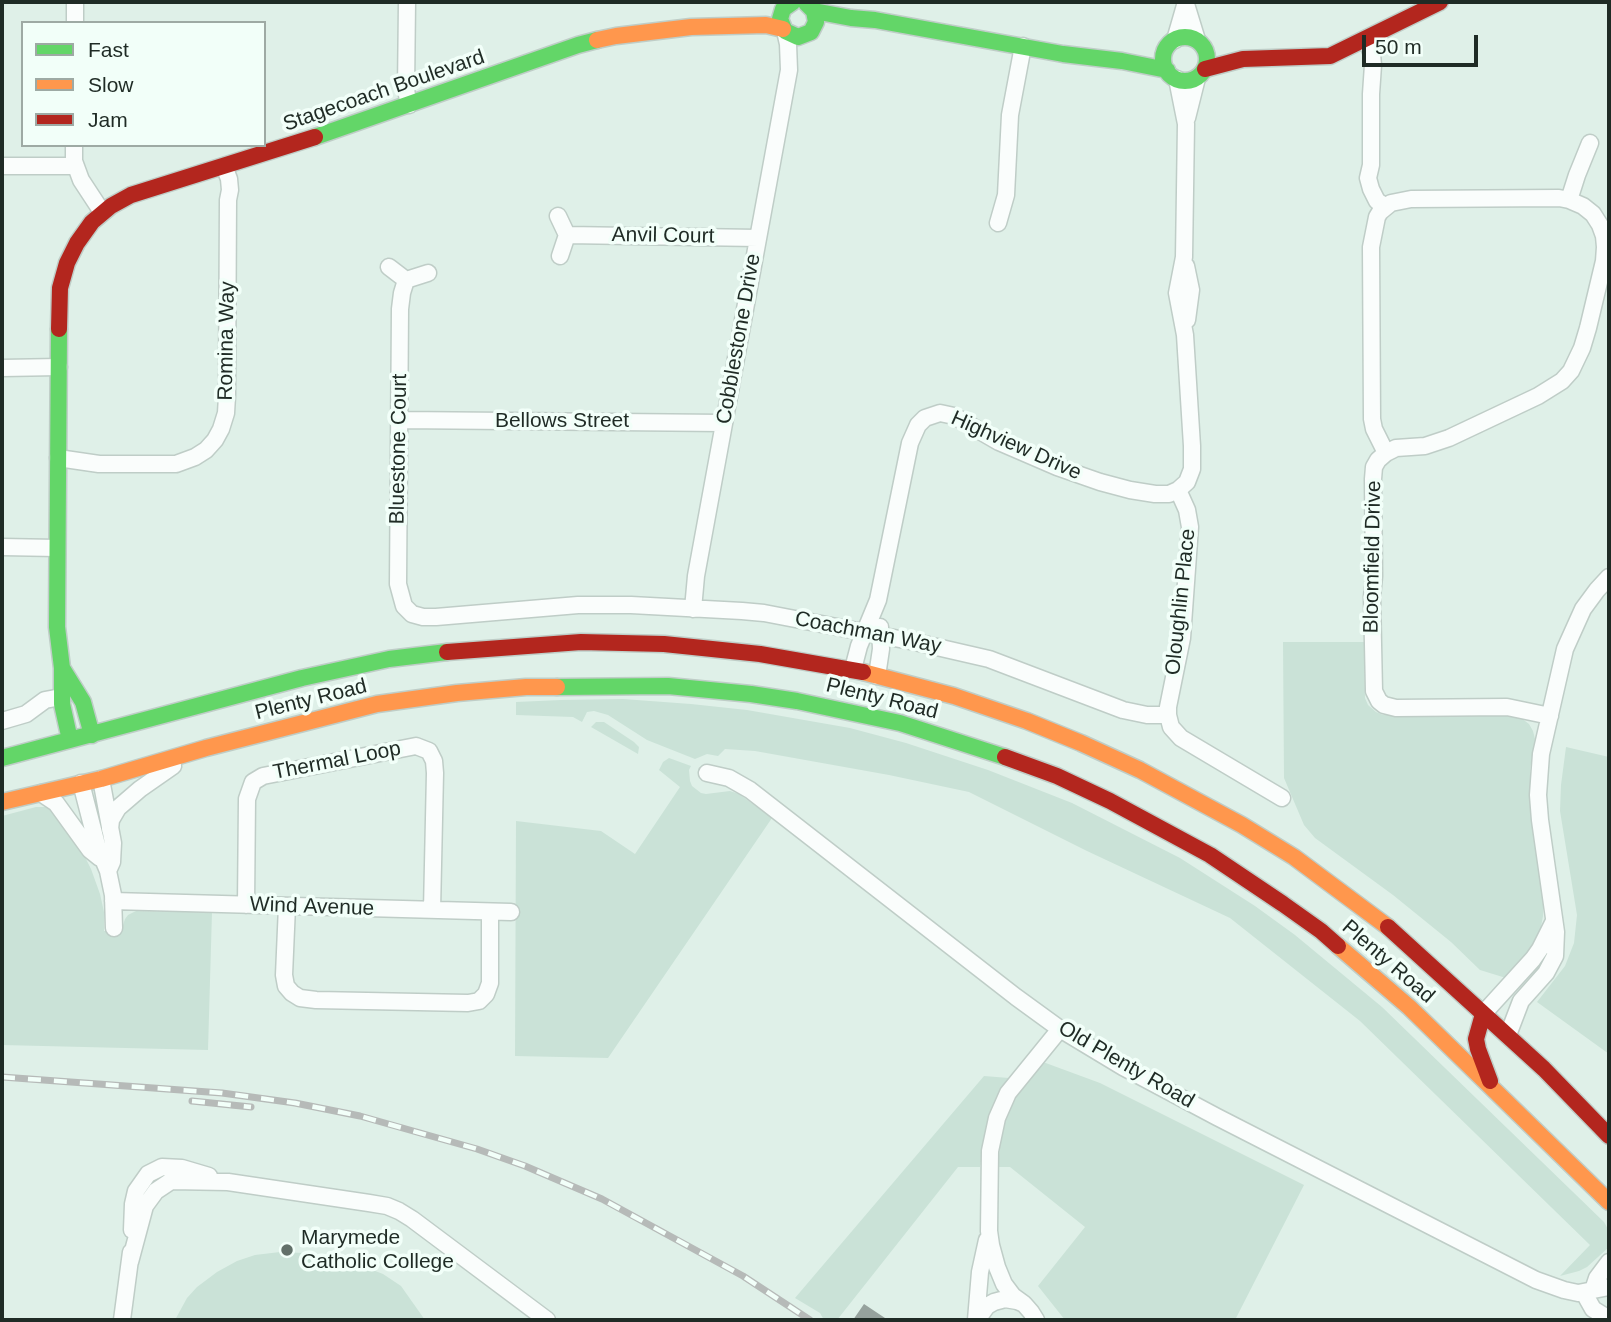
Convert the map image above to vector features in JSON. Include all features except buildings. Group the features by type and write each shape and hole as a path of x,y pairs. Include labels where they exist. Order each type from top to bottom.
{"main road":[{"path":"784,30 780,19 783,9 800,4 851,18 1063,54 1122,61 1172,74 1183,81 1243,59 1330,56 1440,2"},
{"name":"Stagecoach Boulevard","path":"733,25 800,4"},
{"path":"800,4 816,22 809,33"},
{"path":"809,33 828,23 851,18"},
{"name":"Stagecoach Boulevard","path":"72,745 63,713 69,695 62,668 57,628 59,309 67,263 92,222 107,209 131,195 284,148 578,46 616,36 733,25 766,25 798,37 809,33"},
{"path":"1122,61 1186,37 1243,59"},
{"path":"1200,43 1207,58 1201,73"},
{"path":"1170,44 1164,56 1172,74"},
{"name":"Plenty Road","path":"2,758 93,741 302,678 388,659 442,652 581,642 664,644 760,654 853,669 954,696 1027,721 1140,770 1231,819 1335,886 1392,930 1508,1035 1609,1136"},
{"name":"Plenty Road","path":"2,802 41,793 80,778 188,754 377,704 457,693 526,687 668,686 797,701 900,723 954,739 1057,776 1110,800 1210,855 1321,930 1409,1007 1609,1202"},
{"name":"Stagecoach Boulevard","path":"69,695 83,702 93,741"},
{"path":"1483,1014 1477,1031 1477,1043 1492,1087"}],"street":[{"path":"75,2 75,21"},
{"path":"407,2 408,104"},
{"path":"1186,3 1200,43"},
{"path":"1170,44 1186,3"},
{"name":"Cobblestone Drive","path":"693,609 696,576 789,69 788,44 784,30"},
{"name":"Cobblestone Drive","path":"789,69 799,46 809,33"},
{"path":"1360,43 1371,93 1371,165 1382,201 1569,200 1583,206 1593,215 1600,225 1605,247 1585,338 1577,361 1562,381 1550,390 1449,438 1425,446 1396,448 1386,453"},
{"path":"998,223 1006,195 1010,115 1023,46"},
{"path":"1178,491 1190,477 1192,459 1185,335 1191,290 1184,257 1186,124 1201,73"},
{"path":"1172,74 1186,124"},
{"path":"1569,200 1590,143"},
{"path":"74,147 77,169 87,191 107,209"},
{"path":"2,166 77,169"},
{"name":"Romina Way","path":"58,464 166,465 184,462 206,450 222,429 227,396 228,200 220,168"},
{"name":"Bloomfield Drive","path":"1382,201 1371,247 1372,419 1386,453 1374,467 1373,479 1372,684 1376,696 1384,705 1396,708 1507,708 1550,716"},
{"path":"558,216 568,235 560,256"},
{"name":"Anvil Court","path":"568,235 758,237"},
{"path":"389,267 406,280 428,273"},
{"name":"Bluestone Court","path":"406,280 400,309 398,584 404,606 412,614"},
{"path":"2,368 59,367"},
{"name":"Highview Drive","path":"853,669 859,646 872,634 910,443 918,425 930,415 940,413 954,416 999,442 1100,482 1155,494 1178,491"},
{"name":"Bellows Street","path":"400,420 724,423"},
{"name":"Oloughlin Place","path":"1168,715 1182,638 1190,527 1178,491"},
{"path":"2,547 57,548"},
{"path":"1508,1035 1521,1001 1552,964 1557,944 1540,820 1538,795 1541,754 1565,649 1583,609 1609,577"},
{"name":"Coachman Way","path":"412,614 436,617 578,605 631,605 764,613 989,659 1123,710 1147,715 1168,715"},
{"name":"Highview Drive","path":"872,634 881,649 877,676"},
{"path":"2,722 26,714 45,700 69,695"},
{"path":"1168,715 1171,727 1181,738 1282,798"},
{"name":"Thermal Loop","path":"246,905 247,799 257,778 416,746 429,751 435,773 432,910"},
{"path":"110,829 114,814 123,802 188,754"},
{"name":"Old Plenty Road","path":"707,773 729,778 750,790 1060,1029 1123,1066 1536,1280 1564,1290 1595,1290"},
{"path":"99,774 113,853 105,864"},
{"path":"80,778 105,864 113,901 114,928"},
{"path":"41,793 56,803 90,850 105,864"},
{"name":"Wind Avenue","path":"113,901 511,912"},
{"path":"287,906 284,975 286,986 296,996 316,1000 479,1001 486,994 490,983 490,912"},
{"path":"1483,1014 1534,959 1555,918"},
{"path":"1035,1320 1029,1309 1013,1296 1002,1279 993,1254 989,1231 990,1151 1001,1105 1012,1087 1060,1029"},
{"path":"122,1320 130,1262 133,1204 136,1191 148,1174 162,1167 182,1168 228,1182"},
{"path":"130,1262 145,1206 156,1191 171,1181 228,1182 387,1206 399,1211 547,1320"},
{"path":"977,1320 980,1272 989,1231"},
{"path":"1609,1262 1597,1278 1593,1309 1609,1319"},
{"path":"977,1320 984,1309 998,1301 1013,1300 1024,1304"}],"green space":[{"path":"1283,642 1364,642 1365,698 1368,705 1383,715 1506,714 1521,718 1529,724 1535,739 1530,769 1531,814 1543,916 1533,948 1506,978 1480,970 1451,942 1393,895 1315,838 1304,825 1284,778"},
{"path":"623,699 747,710 850,728 906,743 988,770 1072,803 1180,858 1295,935 1382,1007 1604,1222 1609,1231 1609,1247 1587,1267 1560,1276 1590,1245 1360,1021 1230,918 969,792 755,751 725,749 718,756 707,754 695,759 647,740 608,715 594,711 587,712 582,722 573,717 516,715 516,702"},
{"path":"596,722 604,722 634,742 639,747 638,754 591,727"},
{"path":"1566,747 1609,757 1609,1054 1537,1002 1565,966 1574,943 1577,915 1560,811"},
{"path":"669,758 691,766 690,781 701,793 730,791 739,794 772,818 608,1058 515,1056 516,821 601,831 635,854 680,787 659,770"},
{"path":"36,807 53,809 84,855 100,894 104,931 121,931 128,915 136,911 212,912 208,1050 2,1045 2,816"},
{"path":"1043,1062 1100,1083 1304,1185 1235,1320 1065,1320 1038,1286 1085,1227 1010,1167 998,1167 1005,1118 1019,1091"},
{"path":"984,1076 1009,1078 995,1100 989,1116 980,1167 958,1167 837,1320 824,1320 820,1313 795,1298"},
{"path":"280,1252 347,1260 383,1274 401,1286 425,1320 175,1320 187,1298 217,1272 255,1255"}],"railway":[{"path":"2,1077 222,1093 295,1103 360,1116 477,1149 602,1199 743,1276 810,1320"},
{"path":"192,1101 251,1107"}],"traffic: fast":[{"path":"793,2 783,9 780,19 785,31 798,37 811,32 816,22 814,11 806,3"},
{"path":"814,11 1167,70"},
{"path":"1185,37 1200,44 1207,59 1200,74 1185,81 1170,74 1163,59 1170,44 1185,37"},
{"path":"315,137 597,40"},
{"path":"59,329 57,627 62,668 62,704 70,740"},
{"path":"2,758 302,678 389,659 447,652"},
{"path":"62,668 83,702 92,735"},
{"path":"557,687 668,686 797,701 900,723 1005,757"}],"traffic: slow":[{"path":"597,40 691,27 766,25 783,29"},
{"path":"863,672 954,696 1027,721 1140,770 1242,825 1294,857 1388,927"},
{"path":"2,802 101,779 206,748 377,704 457,693 557,687"},
{"path":"1338,946 1409,1007 1609,1202"}],"traffic: jam":[{"path":"1205,69 1243,59 1330,56 1440,2"},
{"path":"59,329 60,288 67,263 92,222 111,206 131,195 315,137"},
{"path":"447,652 581,642 664,644 760,654 863,672"},
{"path":"1005,757 1057,776 1110,801 1210,855 1321,931 1338,946"},
{"path":"1388,927 1544,1069 1609,1136"},
{"path":"1483,1014 1476,1039 1490,1081"}],"place":[{"name":"Marymede Catholic College","path":"287,1250"}]}
